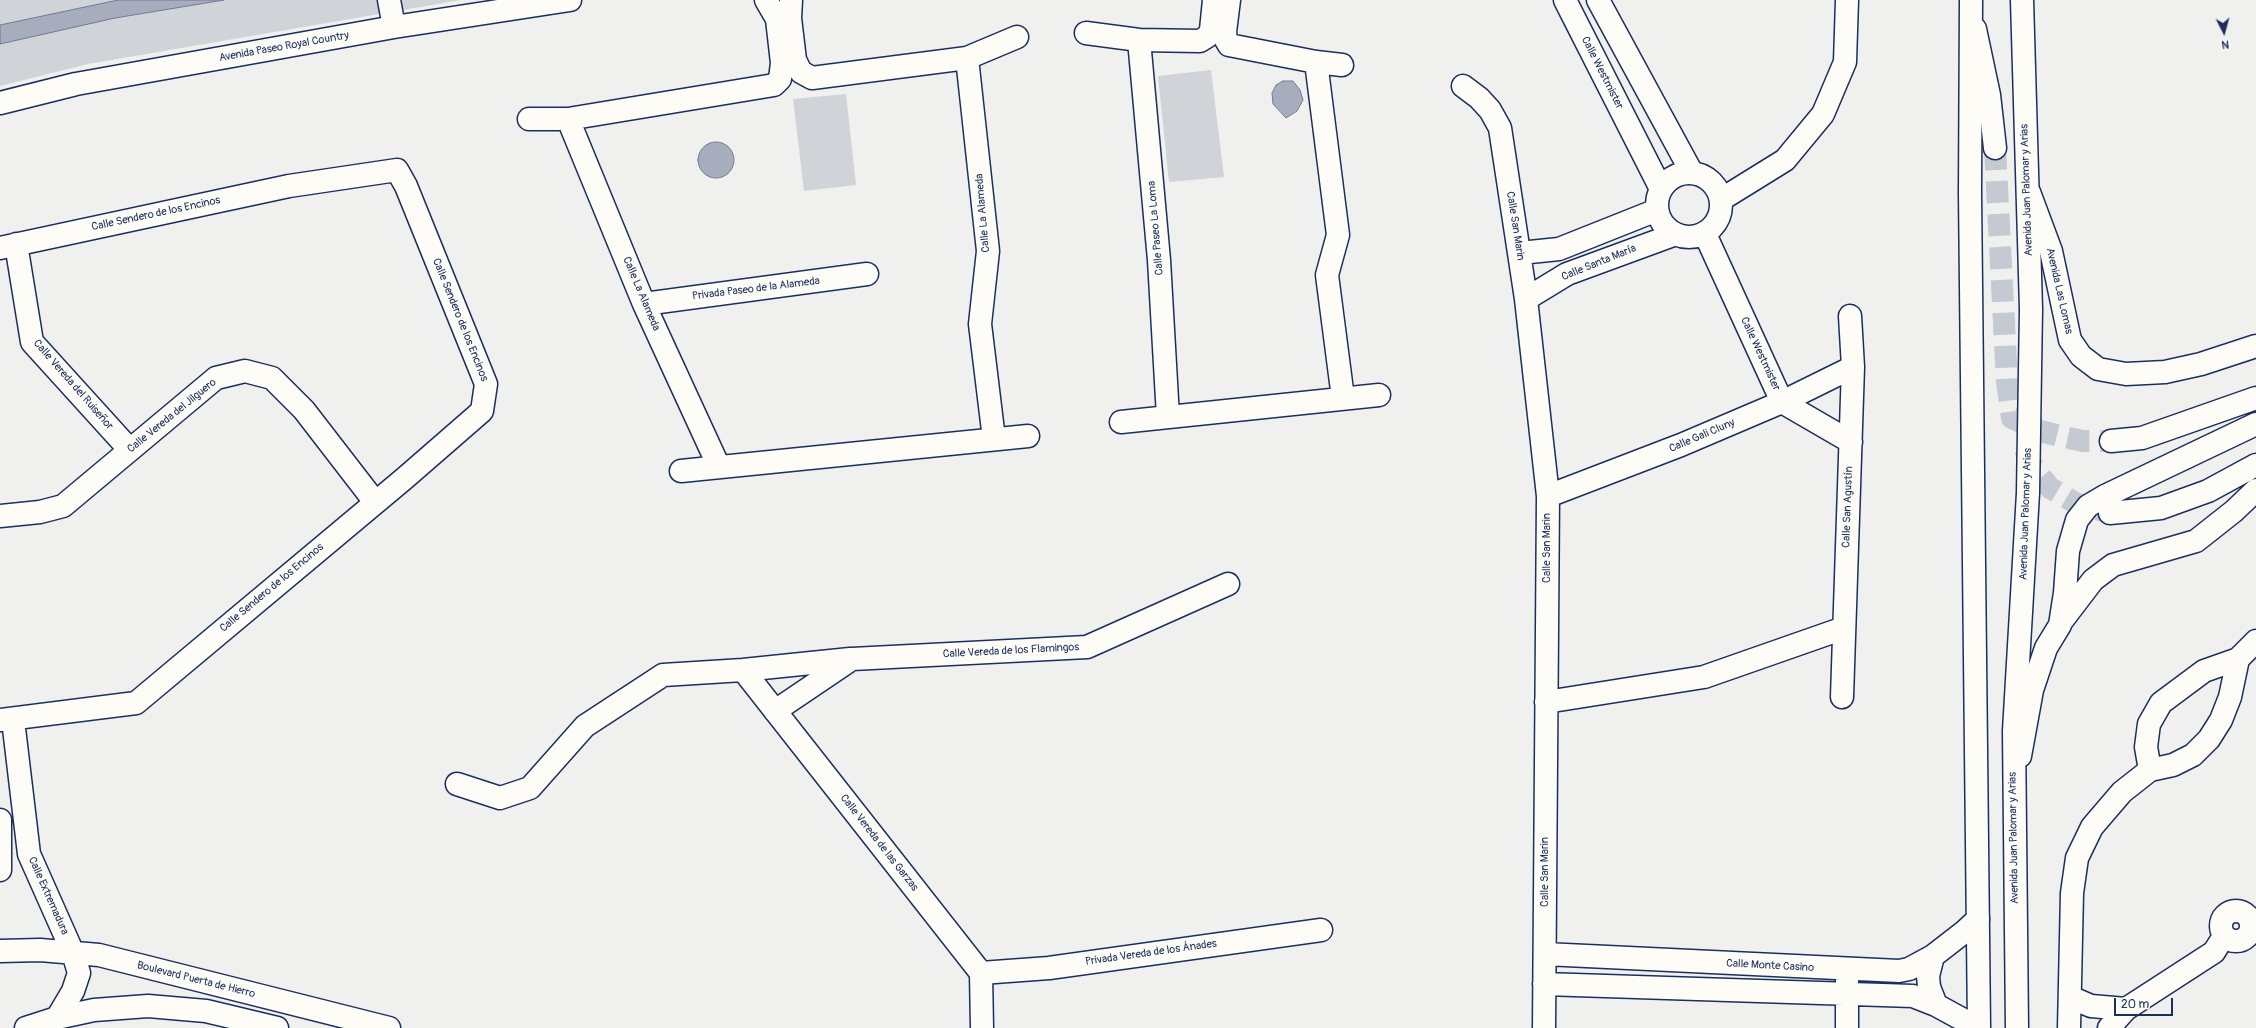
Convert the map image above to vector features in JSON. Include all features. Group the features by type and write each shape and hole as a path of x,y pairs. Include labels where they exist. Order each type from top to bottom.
{"street":[{"name":"Avenida Paseo Royal Country","path":"0,103 76,84 394,27 564,0"},
{"path":"529,119 568,119 774,85 780,79 782,63 777,19 766,0"},
{"path":"791,0 790,18 795,60 801,72 812,78 967,58 1017,37"},
{"path":"1086,33 1139,40 1200,41 1208,36 1211,30 1214,0"},
{"path":"1230,0 1225,32 1226,40 1229,45 1316,62 1342,65"},
{"name":"Calle Westmister","path":"1565,0 1659,200"},
{"path":"1598,0 1692,173"},
{"path":"1722,199 1785,160 1823,114 1845,62 1847,0"},
{"name":"Avenida Juan Palomar y Arias","path":"2017,1028 2013,790 2014,731 2028,494 2031,309 2026,187 2022,0"},
{"path":"390,3 394,27"},
{"path":"1971,5 1989,95 1995,148"},
{"path":"1544,984 1913,996 1936,1005 1979,1028 1970,193 1971,5"},
{"name":"Calle Paseo La Loma","path":"1139,40 1159,260 1168,417"},
{"name":"Calle La Alameda","path":"967,58 988,251 980,324 994,439"},
{"path":"1316,62 1338,235 1327,275 1343,398"},
{"name":"Calle San Marin","path":"1463,86 1479,98 1490,110 1500,128 1520,253 1548,496 1544,1028"},
{"name":"Calle La Alameda","path":"568,119 644,304 719,467"},
{"name":"Calle Sendero de los Encinos","path":"6,720 136,703 482,411 486,384 406,186 397,170 289,186 8,246"},
{"path":"1520,253 1559,249 1659,200 1674,176 1692,173 1711,181 1722,199 1719,219 1705,234 1685,237 1666,228 1659,200"},
{"name":"Avenida Las Lomas","path":"2026,187 2051,251 2070,340 2081,356 2098,370 2126,374 2165,372 2201,364 2256,346"},
{"name":"Calle Santa María","path":"1526,299 1567,274 1676,234"},
{"name":"Calle Westmister","path":"1705,234 1782,402 1851,442"},
{"name":"Calle Vereda del Ruiseñor","path":"8,246 32,342 130,450"},
{"path":"1559,249 1567,274"},
{"name":"Privada Paseo de la Alameda","path":"644,304 867,274"},
{"name":"Calle San Agustín","path":"1842,697 1853,367 1850,316"},
{"name":"Calle Gali Cluny","path":"1548,496 1681,445 1782,402 1853,367"},
{"name":"Calle Vereda del Jilguero","path":"0,516 40,512 63,506 216,378 245,371 272,378 304,410 375,502"},
{"path":"1121,422 1379,395"},
{"path":"2111,441 2142,438 2256,398"},
{"path":"2060,625 2065,593 2068,551 2077,520 2088,506 2105,496 2256,424"},
{"path":"681,471 1028,436"},
{"path":"2110,513 2161,508 2208,491 2256,465"},
{"path":"2013,790 2032,690 2046,648 2060,625 2093,580 2113,565 2196,541 2234,511 2256,490"},
{"name":"Calle Vereda de los Flamingos","path":"743,670 852,659 1087,647 1228,584"},
{"path":"1546,702 1704,677 1844,628"},
{"path":"2150,770 2146,747 2149,724 2160,703 2204,671 2238,659 2256,642"},
{"path":"775,711 852,659"},
{"path":"2069,1028 2072,893 2077,858 2092,827 2122,792 2150,770 2174,765 2193,754 2209,739 2221,720 2230,697 2238,659"},
{"path":"457,784 500,798 530,788 585,726 663,675 743,670"},
{"name":"Calle Vereda de las Garzas","path":"743,670 981,973"},
{"name":"Calle Extremadura","path":"6,720 29,854 73,953 79,973 73,991 57,1018"},
{"path":"0,870 0,828 25,829"},
{"name":"Calle Monte Casino","path":"1544,954 1847,970 1909,969 1932,956 1954,940 1978,918"},
{"name":"Privada Vereda de los Ánades","path":"981,973 1049,968 1321,930"},
{"path":"2109,1028 2126,1009 2214,952 2224,936"},
{"name":"Boulevard Puerta de Hierro","path":"0,952 40,950 99,955 389,1028"},
{"path":"1932,956 1928,976 1929,987 1936,1005"},
{"path":"1847,970 1847,1028"},
{"path":"981,973 982,1028"},
{"path":"2070,997 2091,1006 2126,1009"},
{"path":"26,1028 57,1018 94,1010 148,1006 206,1011 277,1028"}],"shaded area":[{"path":"0,0 461,0 88,64 0,86"},
{"path":"1211,70 1224,177 1169,182 1158,76"},
{"path":"846,94 856,185 804,191 793,99"}],"water":[{"path":"118,0 224,0 115,18 0,44 0,25"},
{"path":"1283,81 1293,81 1300,90 1303,100 1297,111 1286,118 1273,104 1272,93 1276,85"},
{"path":"720,142 729,147 733,153 733,167 729,173 720,178 712,178 703,173 699,167 698,156 703,147 709,143"}],"tunnel":[{"path":"1995,148 2007,382 2012,418 2040,431 2060,436 2083,441 2111,441"},
{"path":"2025,449 2030,463 2050,488 2079,505 2105,511"}]}
